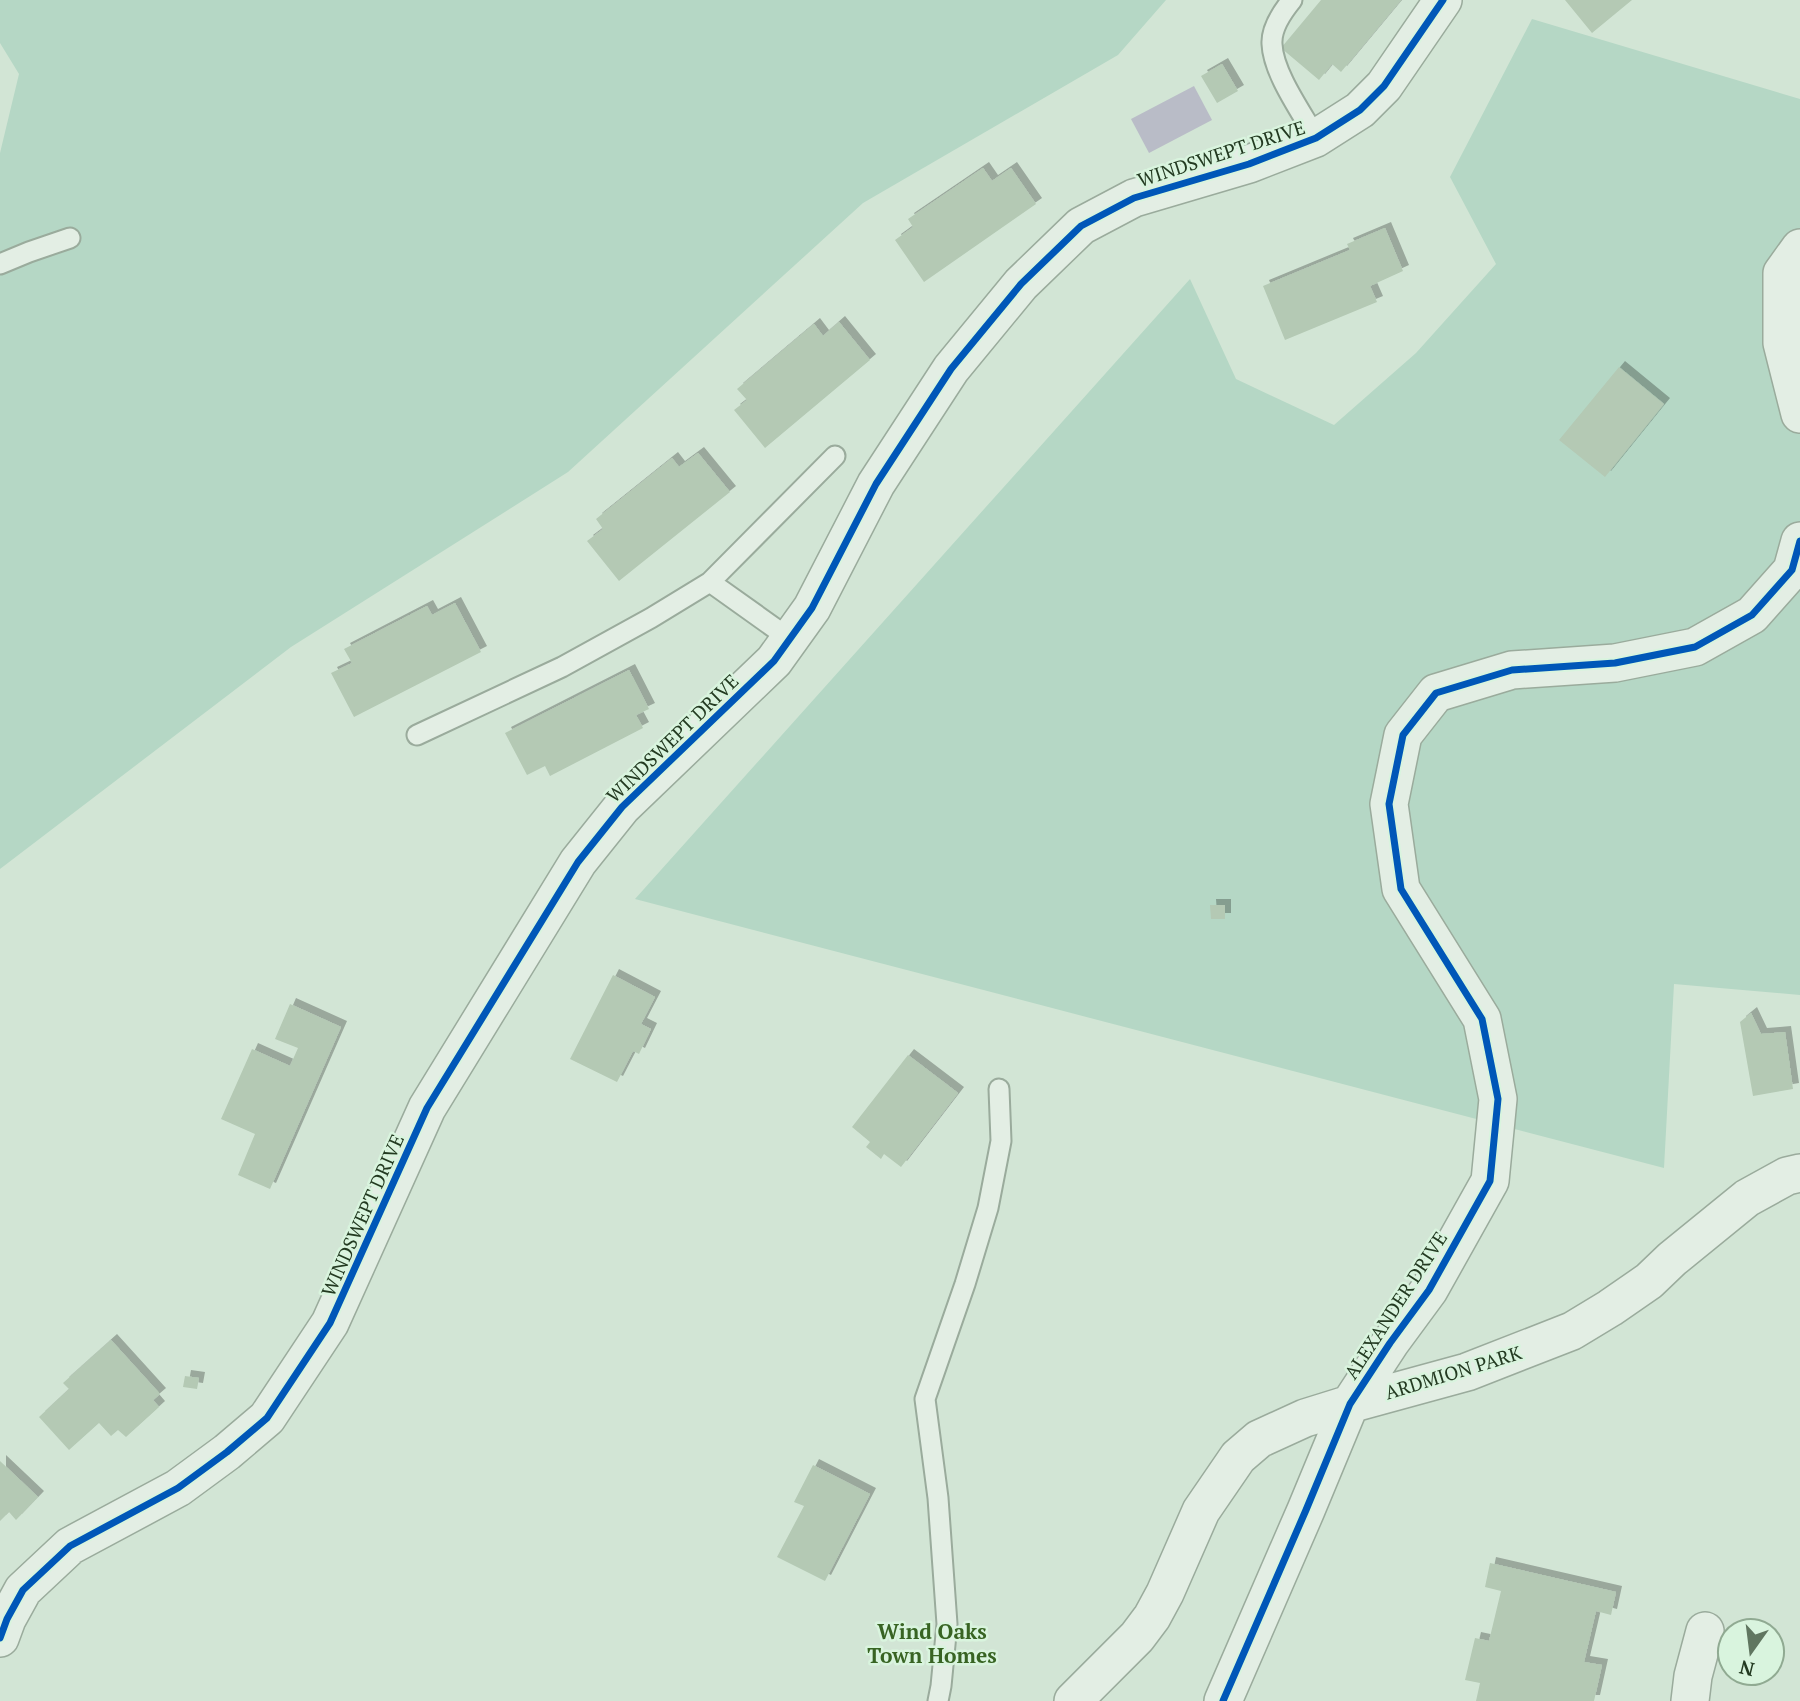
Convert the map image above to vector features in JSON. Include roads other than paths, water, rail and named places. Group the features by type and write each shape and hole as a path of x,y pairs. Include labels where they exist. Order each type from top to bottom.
{"street":[{"name":"WINDSWEPT DRIVE","path":"0,1637 23,1590 70,1546 178,1488 267,1418 330,1324 427,1108 578,862 622,807 774,661 812,608 876,484 951,369 1021,284 1081,226 1134,198 1250,164 1316,138 1360,110 1384,86 1443,0"},
{"path":"1800,248 1782,273 1782,343 1800,414"},
{"name":"ALEXANDER DRIVE","path":"1223,1701 1350,1404 1429,1290 1490,1181 1498,1098 1482,1019 1401,889 1388,804 1403,735 1436,693 1512,670 1615,663 1695,647 1752,615 1792,570 1800,541"},
{"name":"ARDMION PARK","path":"1073,1701 1152,1618 1201,1511 1238,1457 1259,1439 1305,1418 1467,1372 1572,1331 1649,1281 1747,1198 1787,1176 1800,1173"},
{"path":"1690,1701 1693,1676 1705,1631"}],"lane":[{"path":"1292,0 1285,9 1271,42 1280,75 1316,138"},
{"path":"0,264 70,238"},
{"path":"417,736 562,667 710,582 835,456"},
{"path":"710,582 790,639"},
{"path":"937,1701 947,1624 938,1498 925,1399 988,1208 1001,1140 999,1089"}],"district":[{"name":"Wind Oaks Town Homes","path":"932,1643"}]}
